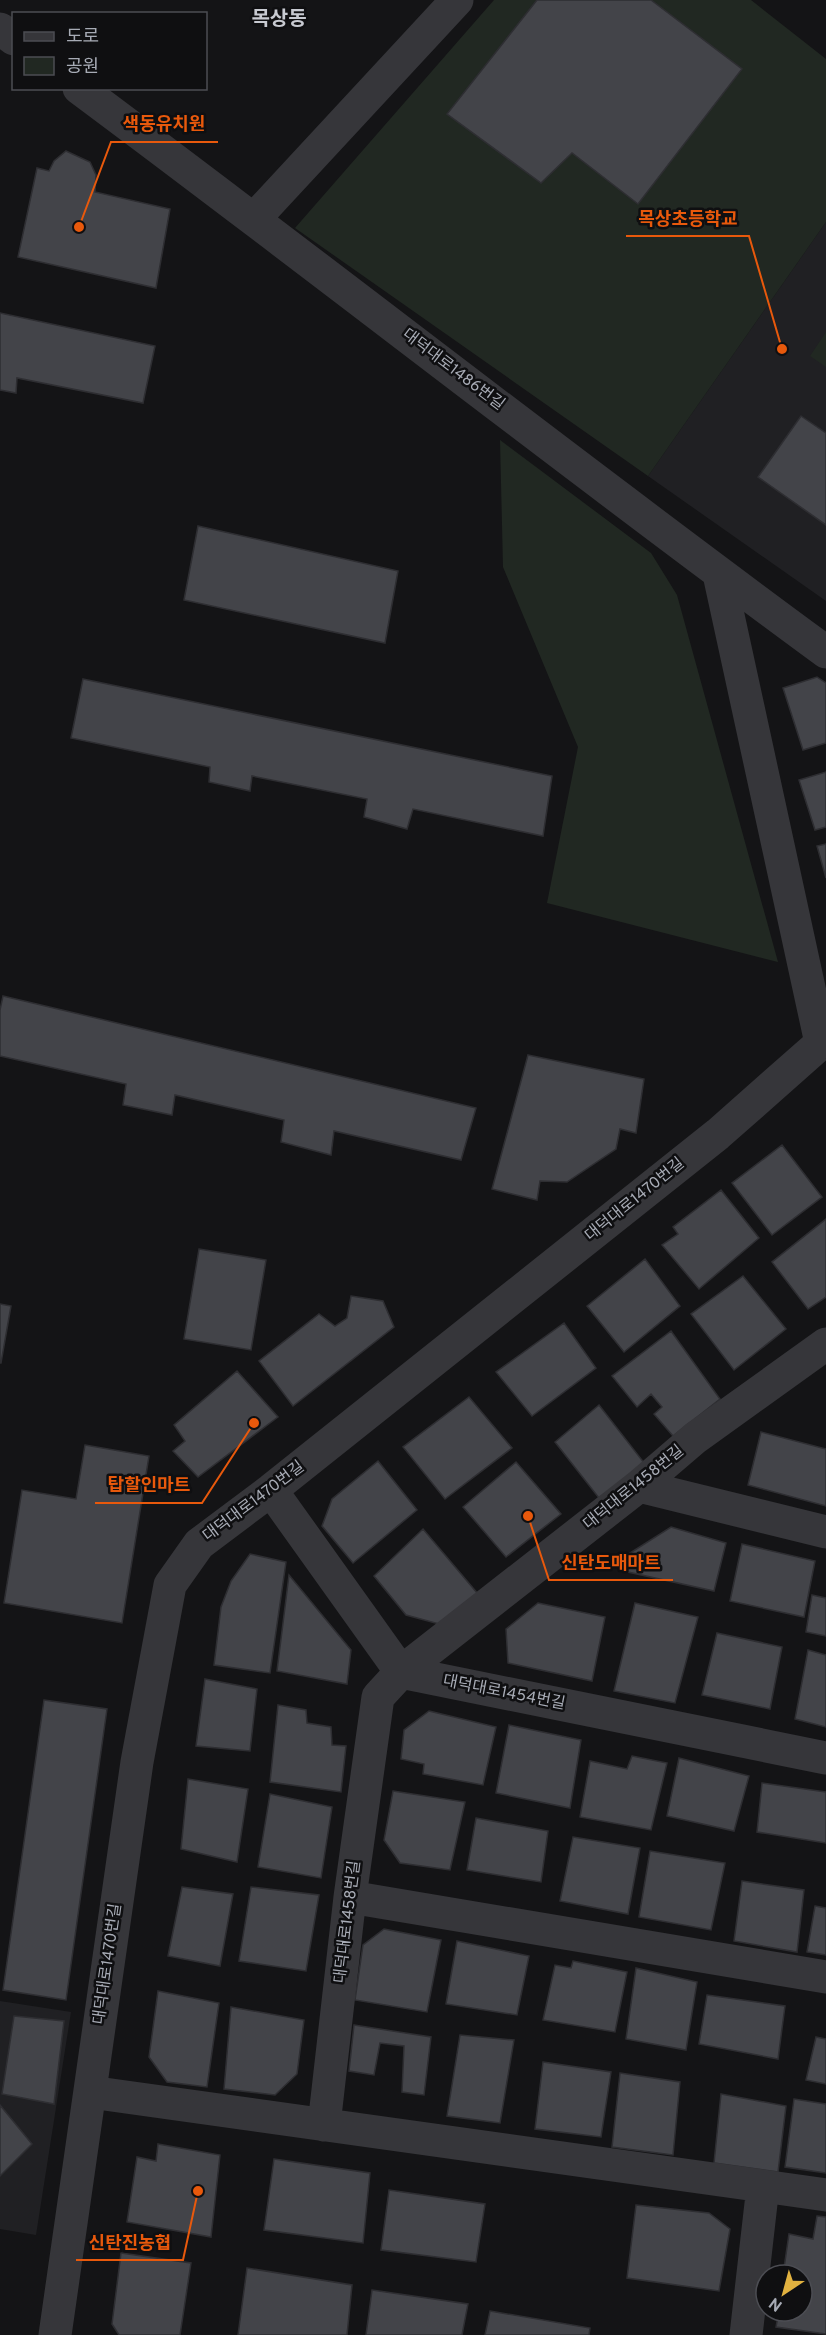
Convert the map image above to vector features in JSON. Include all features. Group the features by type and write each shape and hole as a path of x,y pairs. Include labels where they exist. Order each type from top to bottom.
{"street":[{"path":"254,219 457,0"},
{"name":"대덕대로1486번길","path":"82,90 826,652"},
{"path":"719,573 824,1044"},
{"name":"대덕대로1470번길","path":"55,2335 137,1762 170,1585 199,1544 718,1134 824,1044"},
{"name":"대덕대로1458번길","path":"324,2125 350,1897 378,1697 401,1672 639,1486 695,1438 826,1344"},
{"path":"639,1486 826,1532"},
{"path":"270,1490 401,1672"},
{"name":"대덕대로1454번길","path":"401,1672 826,1758"},
{"path":"350,1897 826,1977"},
{"path":"90,2092 826,2195"},
{"path":"746,2335 763,2186"}],"shaded area":[{"path":"826,222 826,601 648,476"},
{"path":"0,2001 71,2012 36,2235 0,2229"}],"green space":[{"path":"494,0 751,0 826,59 826,222 648,476 295,228"},
{"path":"826,332 826,367 810,356"},
{"path":"500,440 651,553 677,595 778,962 547,903 578,747 503,567"}],"building":[{"path":"537,0 651,0 742,69 638,204 572,153 541,183 447,114"},
{"path":"66,151 90,162 96,175 95,192 170,209 156,288 18,257 37,168 49,171 54,161"},
{"path":"0,313 155,346 143,403 17,378 16,393 0,390"},
{"path":"801,416 826,433 826,525 758,477"},
{"path":"198,526 398,571 385,643 184,600"},
{"path":"817,677 826,683 826,743 803,750 783,688"},
{"path":"83,679 552,776 543,836 413,809 407,829 364,817 367,799 252,776 250,791 209,782 210,767 71,738"},
{"path":"826,772 826,827 815,830 799,780"},
{"path":"826,844 826,878 817,846"},
{"path":"3,996 476,1108 461,1160 334,1131 331,1155 281,1142 284,1120 175,1095 172,1115 123,1105 126,1084 0,1056 0,1010"},
{"path":"528,1055 644,1079 636,1133 620,1129 616,1149 567,1182 540,1181 537,1200 492,1189"},
{"path":"782,1145 822,1197 772,1235 732,1183"},
{"path":"721,1190 759,1238 699,1289 662,1245 678,1234 673,1227"},
{"path":"826,1219 826,1297 808,1309 772,1262"},
{"path":"199,1249 266,1260 251,1350 184,1339"},
{"path":"645,1259 680,1306 624,1352 587,1306"},
{"path":"743,1276 786,1329 734,1370 691,1314"},
{"path":"351,1296 383,1301 394,1327 293,1406 259,1361 319,1314 335,1326 347,1318"},
{"path":"0,1304 11,1306 1,1363 0,1363"},
{"path":"564,1323 596,1368 532,1416 496,1372"},
{"path":"671,1331 720,1399 673,1436 654,1414 662,1407 651,1394 637,1407 612,1376"},
{"path":"237,1371 278,1417 198,1477 173,1451 185,1441 174,1425"},
{"path":"469,1397 512,1448 445,1499 403,1447"},
{"path":"599,1405 645,1464 599,1498 555,1442"},
{"path":"761,1432 826,1449 826,1506 748,1485"},
{"path":"85,1445 149,1456 122,1623 4,1603 22,1490 76,1499"},
{"path":"378,1461 417,1510 353,1563 322,1526 332,1499"},
{"path":"516,1462 561,1514 506,1557 463,1507"},
{"path":"671,1527 726,1543 714,1591 628,1572 619,1560"},
{"path":"423,1529 478,1594 439,1624 406,1615 374,1576"},
{"path":"742,1544 815,1561 804,1617 730,1601"},
{"path":"250,1554 286,1562 270,1673 214,1665 221,1607 231,1581"},
{"path":"289,1575 351,1650 347,1684 277,1671"},
{"path":"812,1595 826,1598 826,1636 806,1632"},
{"path":"538,1603 605,1617 592,1681 508,1663 506,1629"},
{"path":"635,1603 698,1617 675,1703 614,1691"},
{"path":"717,1633 782,1647 770,1709 702,1695"},
{"path":"808,1650 826,1655 826,1727 795,1719"},
{"path":"205,1679 257,1689 250,1751 196,1746"},
{"path":"44,1700 107,1709 66,2000 3,1990"},
{"path":"278,1705 306,1710 307,1723 331,1727 332,1745 346,1746 341,1792 270,1782"},
{"path":"429,1711 496,1727 483,1785 423,1774 424,1764 401,1759 404,1730"},
{"path":"509,1725 581,1740 570,1808 496,1793"},
{"path":"632,1756 667,1763 651,1830 580,1817 590,1761 627,1769"},
{"path":"679,1758 749,1776 734,1831 667,1816"},
{"path":"188,1779 248,1789 237,1862 181,1849"},
{"path":"762,1783 826,1792 826,1843 757,1832"},
{"path":"393,1791 465,1802 450,1870 400,1863 384,1840"},
{"path":"270,1794 332,1807 321,1878 258,1867"},
{"path":"476,1818 548,1831 541,1882 467,1870"},
{"path":"573,1837 640,1848 628,1914 560,1901"},
{"path":"650,1851 725,1863 711,1930 639,1917"},
{"path":"742,1881 804,1890 797,1952 734,1941"},
{"path":"182,1887 233,1894 220,1966 168,1956"},
{"path":"251,1887 319,1895 306,1971 239,1961"},
{"path":"815,1906 826,1908 826,1955 807,1952"},
{"path":"384,1929 441,1940 427,2012 355,2000 363,1945"},
{"path":"457,1941 529,1956 517,2015 446,2004"},
{"path":"573,1961 627,1972 615,2032 543,2020 555,1965 571,1968"},
{"path":"636,1968 697,1982 686,2050 626,2039"},
{"path":"158,1991 219,2003 207,2087 167,2082 149,2057"},
{"path":"707,1995 785,2006 778,2059 699,2044"},
{"path":"231,2007 304,2020 297,2074 275,2095 224,2089"},
{"path":"14,2016 64,2021 54,2104 2,2094"},
{"path":"354,2025 431,2037 424,2095 402,2092 404,2046 380,2043 374,2075 349,2071"},
{"path":"460,2035 514,2040 500,2123 447,2116"},
{"path":"816,2037 826,2039 826,2084 806,2080"},
{"path":"543,2062 611,2072 601,2137 535,2129"},
{"path":"620,2073 680,2082 673,2155 612,2147"},
{"path":"721,2094 786,2106 778,2172 714,2163"},
{"path":"794,2099 826,2104 826,2173 785,2167"},
{"path":"0,2105 32,2144 0,2176"},
{"path":"158,2144 220,2155 211,2237 127,2222 137,2157 156,2161"},
{"path":"274,2159 370,2173 363,2243 264,2230"},
{"path":"389,2190 485,2204 476,2262 381,2250"},
{"path":"636,2205 709,2213 730,2229 719,2291 627,2278"},
{"path":"817,2216 826,2217 826,2334 776,2327 777,2323 814,2323 814,2263 785,2263 789,2234 813,2239"},
{"path":"121,2253 191,2263 180,2335 119,2335 112,2324"},
{"path":"247,2268 352,2285 347,2335 238,2335"},
{"path":"372,2290 468,2304 462,2335 366,2335"},
{"path":"490,2311 590,2328 589,2335 485,2335"}],"place":[{"name":"색동유치원","path":"79,227"},
{"name":"목상초등학교","path":"782,349"},
{"name":"탑할인마트","path":"254,1423"},
{"name":"신탄도매마트","path":"528,1516"},
{"name":"신탄진농협","path":"198,2191"}],"district":[{"name":"목상동","path":"279,20"}]}
